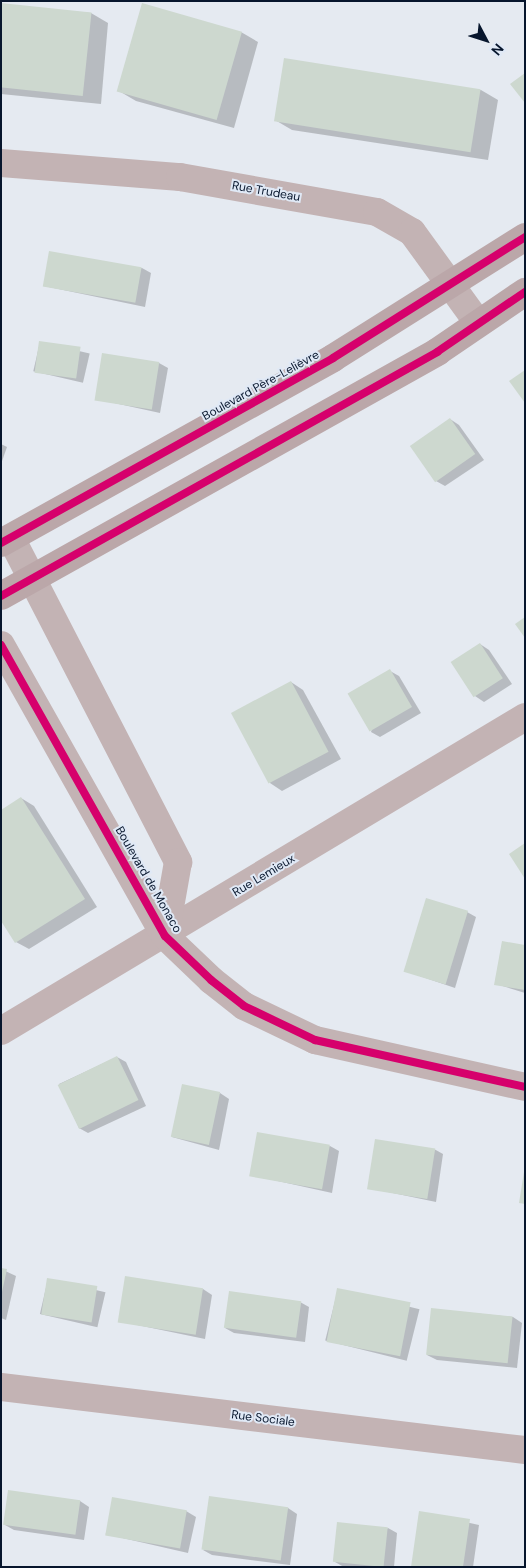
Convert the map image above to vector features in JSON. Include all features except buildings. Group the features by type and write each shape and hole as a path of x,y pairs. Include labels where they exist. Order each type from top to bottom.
{"main road":[{"name":"Boulevard Père-Lelièvre","path":"6,540 325,362 525,237"},
{"path":"1,596 437,352 525,292"}],"street":[{"name":"Rue Trudeau","path":"1,163 180,177 377,212 412,232 478,323"},
{"name":"Boulevard de Monaco","path":"6,540 31,579 178,862 165,936"},
{"name":"Boulevard de Monaco","path":"1,645 165,936 244,1006 315,1040 525,1086"},
{"name":"Rue Lemieux","path":"1,1031 165,936 525,717"},
{"name":"Rue Sociale","path":"1,1387 525,1450"}],"cycle path":[{"path":"1,543 333,358 525,237"},
{"path":"1,596 437,352 525,292"},
{"path":"1,645 165,936 211,980 244,1006 315,1040 525,1087"}]}
